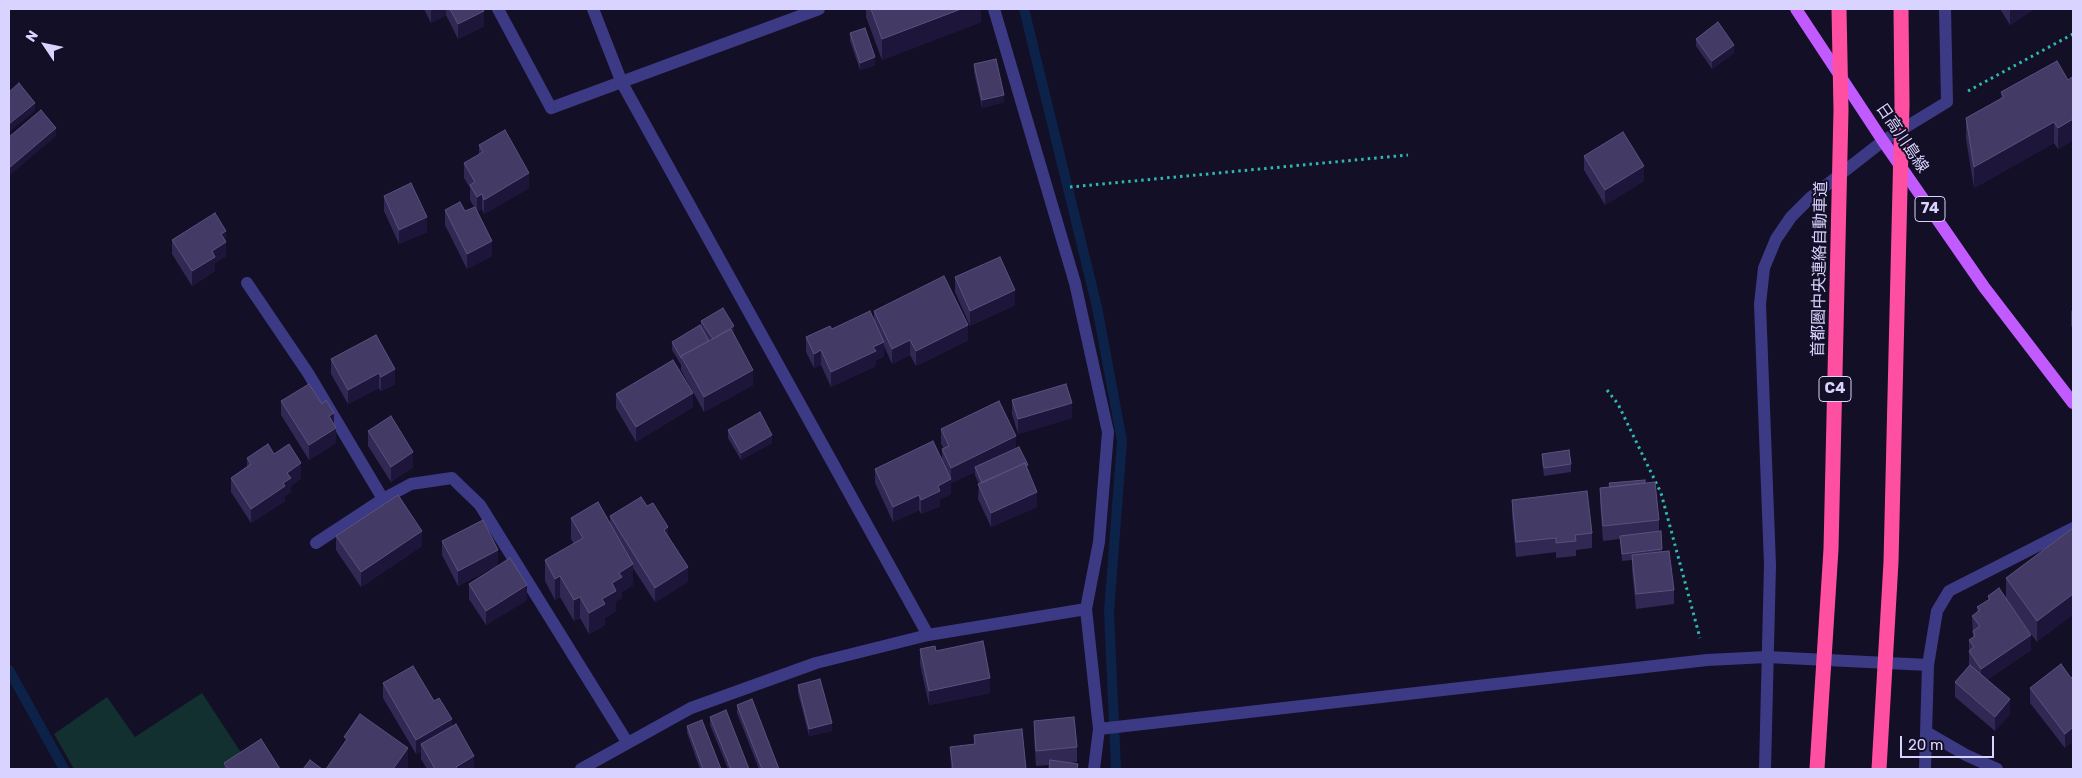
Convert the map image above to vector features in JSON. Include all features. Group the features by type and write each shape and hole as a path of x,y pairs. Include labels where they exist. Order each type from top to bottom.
{"highway":[{"name":"首都圏中央連絡自動車道","path":"1817,769 1831,549 1841,110 1839,9"},
{"path":"1879,769 1891,562 1902,105 1901,9"}],"main road":[{"name":"日高川島線","path":"1796,9 1883,141 1984,287 2073,403"}],"street":[{"path":"498,9 551,108 819,9"},
{"path":"593,9 622,83 928,635"},
{"path":"994,9 1075,283 1108,432 1099,542 1086,608 1098,729 1094,769"},
{"path":"1765,769 1770,565 1760,304 1764,268 1776,239 1791,217 1810,198 1883,141 1947,102 1945,9"},
{"path":"247,283 308,373 383,499"},
{"path":"316,543 383,499 411,484 452,478 480,505 627,742"},
{"path":"1925,769 1928,665 1937,611 1949,591 2073,528"},
{"path":"581,769 690,708 816,663 928,635 1086,608"},
{"path":"1098,729 1707,660 1767,657 1928,665"},
{"path":"1926,732 1966,755 1997,769"}],"path":[{"path":"1947,102 2073,34"},
{"path":"1047,189 1408,155"},
{"path":"1607,390 1618,404 1661,493 1707,660"}],"green space":[{"path":"202,693 244,757 227,769 74,769 54,734 107,697 135,737"}],"building":[{"path":"450,9 483,9 484,11 458,24"},
{"path":"871,9 961,9 882,39"},
{"path":"1718,22 1734,45 1712,61 1696,39"},
{"path":"865,28 875,57 860,63 850,33"},
{"path":"996,59 1004,95 982,100 974,64"},
{"path":"2057,61 2068,80 2072,77 2073,79 2073,119 2058,128 2054,122 1974,167 1966,118 2004,97 2001,92"},
{"path":"19,83 35,103 9,124 9,92"},
{"path":"41,110 56,128 9,168 9,137"},
{"path":"505,130 529,173 484,200 482,194 477,197 470,185 475,182 464,163 483,152 479,145"},
{"path":"1623,132 1644,166 1605,190 1584,156"},
{"path":"411,183 427,217 399,230 384,196"},
{"path":"460,202 465,211 475,207 492,241 467,254 445,210"},
{"path":"215,213 226,231 221,234 226,242 212,251 215,257 192,271 172,240"},
{"path":"1000,257 1015,290 970,311 955,277"},
{"path":"944,276 968,325 916,351 910,340 892,349 874,311"},
{"path":"723,308 734,326 713,339 701,321"},
{"path":"870,311 884,342 873,347 876,351 831,372 821,350 814,354 806,337 830,326 832,329"},
{"path":"700,325 709,341 681,356 681,358 672,342"},
{"path":"731,329 753,370 704,397 681,356"},
{"path":"376,335 395,369 381,377 379,373 348,390 331,359"},
{"path":"673,360 693,393 636,427 616,394"},
{"path":"309,384 322,404 326,400 334,413 329,416 336,428 309,445 281,401"},
{"path":"1066,384 1072,403 1018,419 1012,400"},
{"path":"999,401 1016,436 951,468 942,449 949,446 941,429"},
{"path":"760,412 772,435 741,453 728,430"},
{"path":"391,416 413,452 391,467 368,431"},
{"path":"933,441 951,479 938,486 940,491 921,500 919,495 893,507 875,469"},
{"path":"268,444 274,454 289,444 301,463 287,473 291,478 283,483 285,486 251,509 231,478 251,464 247,458"},
{"path":"1019,447 1028,465 1026,466 1025,463 982,483 975,467"},
{"path":"1569,450 1571,464 1544,468 1542,454"},
{"path":"1025,463 1037,492 991,513 978,484"},
{"path":"1645,480 1645,483 1610,487 1609,483"},
{"path":"1655,482 1659,520 1603,526 1600,488"},
{"path":"1587,491 1592,533 1575,535 1576,541 1556,543 1556,538 1516,542 1512,500"},
{"path":"398,495 422,531 361,572 336,536"},
{"path":"641,497 647,506 653,503 668,527 664,530 688,567 655,588 610,516"},
{"path":"598,502 633,564 619,573 622,577 612,583 616,591 602,599 605,604 589,613 580,597 574,600 560,576 555,579 545,560 583,538 571,518"},
{"path":"483,520 498,550 458,571 442,541"},
{"path":"2073,528 2073,594 2037,621 2006,578"},
{"path":"1661,531 1662,549 1622,554 1620,536"},
{"path":"1669,551 1674,590 1636,594 1632,555"},
{"path":"510,558 527,585 486,611 469,584"},
{"path":"1999,588 2031,635 1981,669 1969,651 1974,647 1969,640 1975,636 1973,631 1980,626 1972,616 1980,610 1977,607 1990,599 1988,596"},
{"path":"983,641 990,678 929,691 920,649 935,646 936,651"},
{"path":"2061,664 2071,678 2073,676 2073,727 2065,734 2030,688"},
{"path":"1970,665 2010,699 1995,717 1955,682"},
{"path":"413,666 434,701 439,698 452,719 416,740 383,683"},
{"path":"820,679 832,723 809,729 798,685"},
{"path":"752,699 779,769 762,769 737,705"},
{"path":"726,710 749,769 731,769 710,717"},
{"path":"360,714 408,748 393,769 326,769 347,739 344,737"},
{"path":"1074,717 1077,747 1036,751 1034,721"},
{"path":"702,720 721,769 703,769 687,726"},
{"path":"456,724 474,756 456,767 457,769 435,769 421,744"},
{"path":"1022,729 1026,769 953,769 950,747 975,744 974,735"},
{"path":"261,739 280,769 228,769 224,763"},
{"path":"310,760 322,769 303,769"},
{"path":"1050,760 1078,764 1077,769 1049,769"}],"waterway":[{"path":"1024,9 1097,307 1122,441 1109,612 1116,769"},
{"path":"9,670 64,769"}]}
